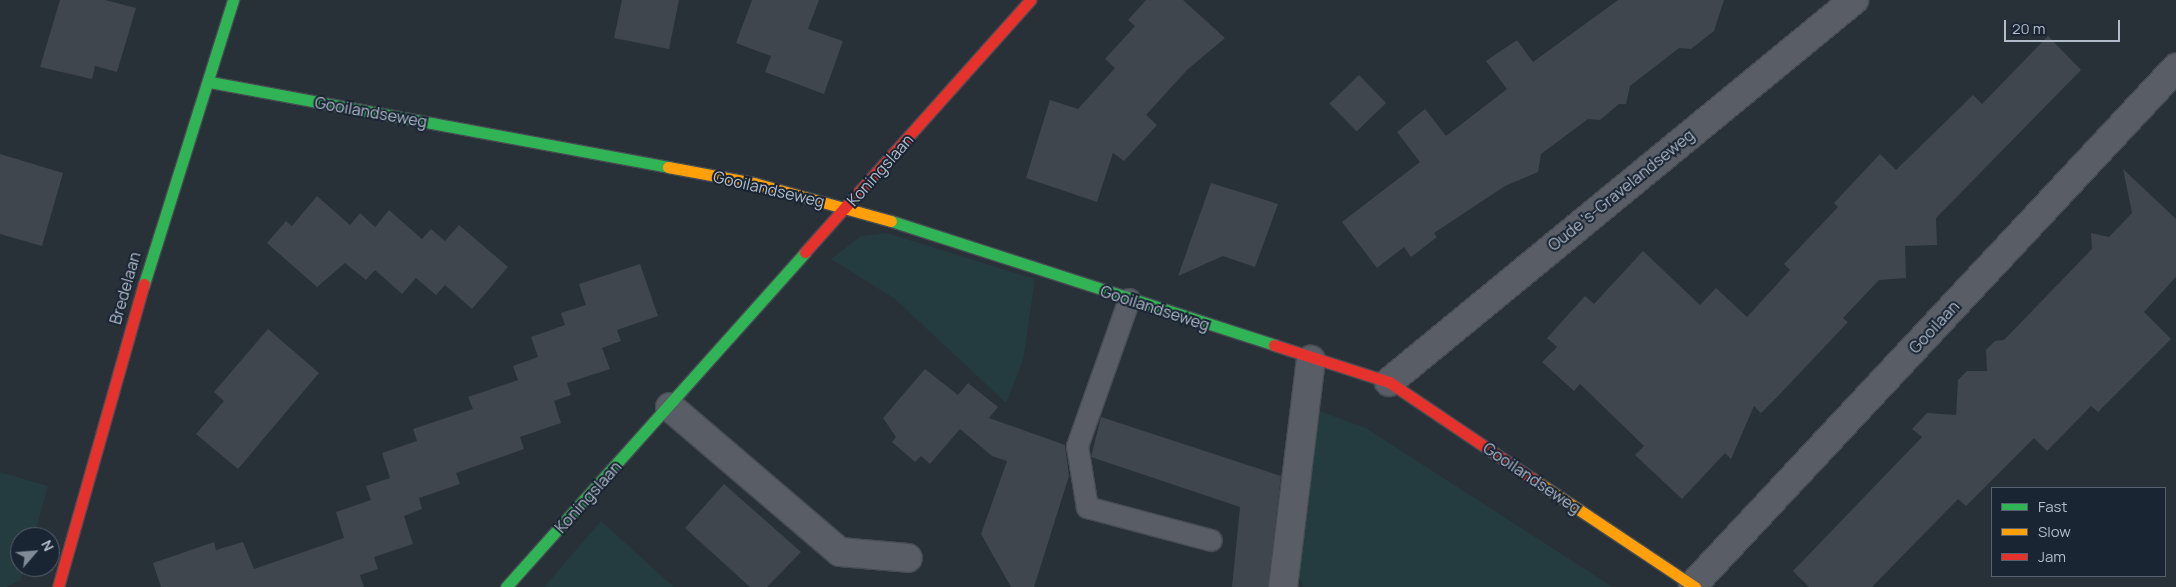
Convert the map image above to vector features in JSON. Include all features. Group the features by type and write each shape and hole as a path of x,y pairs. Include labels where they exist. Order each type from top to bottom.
{"street":[{"name":"Bredelaan","path":"58,587 164,212 210,82 233,0"},
{"name":"Koningslaan","path":"506,587 670,407 1030,0"},
{"name":"Oude 's-Gravelandseweg","path":"1389,382 1854,0"},
{"name":"Gooilaan","path":"1693,586 2176,68"},
{"name":"Gooilandseweg","path":"210,82 754,183 846,207 1311,360 1389,382 1693,586"},
{"path":"1283,587 1311,360"},
{"path":"670,407 840,552 908,558"}],"lane":[{"path":"1129,299 1077,446 1087,506 1211,540"}],"green space":[{"path":"887,233 1035,279 1023,361 1006,403 895,299 831,259 861,236"},
{"path":"1317,410 1366,428 1613,587 1304,587 1299,578"},
{"path":"0,472 48,486 37,527 10,527 10,577 22,577 21,580 6,587 0,587"},
{"path":"601,521 674,587 544,587"}],"building":[{"path":"60,0 105,0 136,8 117,72 95,66 92,79 40,67"},
{"path":"622,0 679,0 669,49 614,38"},
{"path":"752,0 819,0 808,29 843,41 824,94 765,72 771,56 736,43"},
{"path":"1146,0 1183,0 1225,38 1187,70 1146,115 1157,125 1124,161 1113,153 1097,202 1026,178 1050,100 1078,109 1115,68 1105,59 1135,26 1128,20"},
{"path":"1618,0 1724,0 1714,31 1691,49 1679,48 1630,86 1626,104 1619,104 1600,120 1588,119 1541,154 1538,172 1505,186 1434,233 1437,237 1411,257 1404,247 1377,268 1342,222 1420,162 1397,132 1425,109 1446,136 1507,89 1486,61 1517,40 1533,62"},
{"path":"2048,36 2081,70 1936,218 1937,245 1905,246 1906,278 1879,280 1843,318 1848,322 1779,395 1761,413 1754,406 1731,459 1725,453 1682,499 1635,455 1644,446 1580,384 1574,391 1542,362 1557,347 1547,338 1585,296 1594,304 1643,251 1700,305 1716,288 1747,317 1790,270 1784,264 1838,207 1834,203 1880,154 1896,170 1973,95 1982,104"},
{"path":"1359,75 1386,103 1357,132 1330,103"},
{"path":"0,154 63,173 42,246 0,234"},
{"path":"2123,169 2176,219 2176,277 2144,312 2171,339 2098,412 2091,406 2047,451 2034,438 1966,506 1958,499 1872,587 1809,587 1793,571 1922,437 1912,429 1927,413 1956,415 1958,380 1967,371 1987,371 1986,350 1995,341 2004,340 2092,249 2091,233 2109,237 2132,213"},
{"path":"1211,183 1278,204 1255,267 1223,256 1178,276"},
{"path":"317,196 350,225 360,213 375,227 389,210 422,239 431,229 445,241 459,225 508,267 472,309 445,285 436,295 416,278 402,294 375,270 366,280 345,263 317,287 267,243 286,221 292,226"},
{"path":"640,264 658,316 617,330 621,341 602,348 610,369 567,383 571,395 554,401 561,423 520,437 524,449 456,473 460,484 419,498 422,509 404,516 413,544 374,557 378,569 360,575 364,587 161,587 153,563 214,542 216,550 243,542 254,569 344,538 336,512 371,500 366,486 390,478 382,453 417,441 413,429 473,409 468,397 518,380 513,366 538,357 531,337 565,325 561,313 586,305 579,284"},
{"path":"268,329 319,373 238,469 196,434 224,401 214,392"},
{"path":"925,369 958,395 968,383 998,407 989,418 1065,445 1069,476 1034,587 1011,587 981,534 1007,461 992,456 960,429 930,464 921,456 915,462 892,442 896,437 883,418"},
{"path":"1101,417 1281,476 1268,587 1232,587 1240,507 1091,457"},
{"path":"724,484 801,552 767,587 750,587 685,528"}],"traffic: fast":[{"path":"144,284 233,0"},
{"path":"210,82 668,167"},
{"path":"891,221 1274,345"},
{"path":"506,587 805,252"}],"traffic: slow":[{"path":"668,167 754,183 891,221"},
{"path":"1533,479 1695,587"}],"traffic: jam":[{"path":"805,252 1030,0"},
{"path":"58,587 144,284"},
{"path":"1274,345 1389,382 1533,479"}]}
